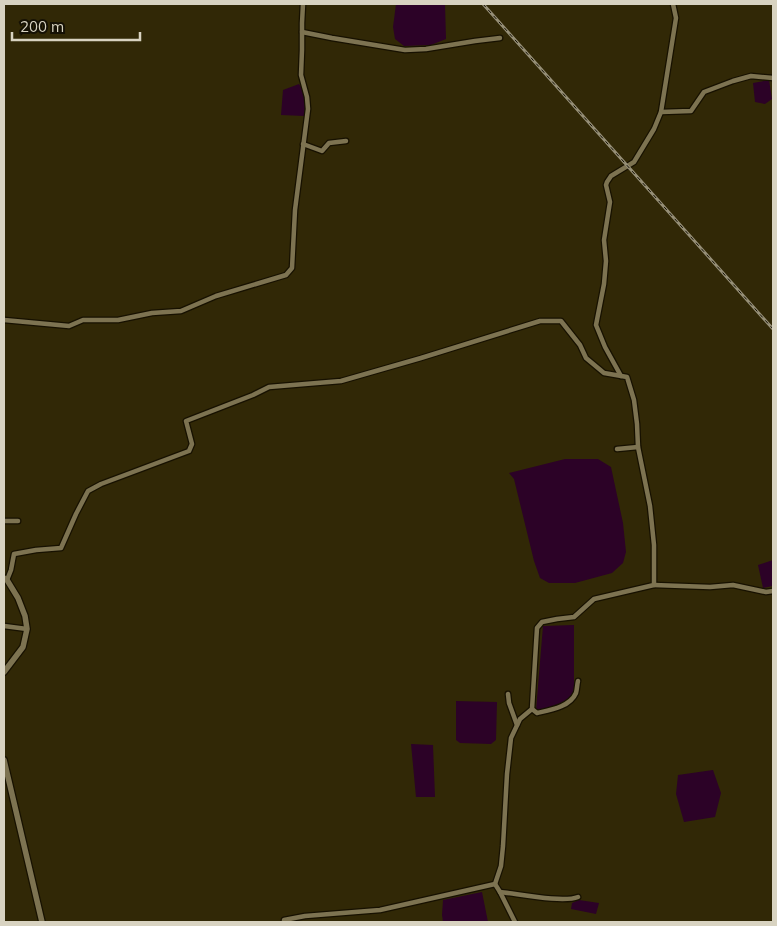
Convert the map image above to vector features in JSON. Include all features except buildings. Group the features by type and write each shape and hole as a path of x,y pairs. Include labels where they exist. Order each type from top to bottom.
{"street":[{"path":"4,320 69,326 83,320 118,320 152,313 181,311 216,296 286,275 292,268 295,210 308,110 307,96 300,75 303,4"},
{"path":"621,376 605,347 596,325 604,284 606,261 604,240 610,202 606,185 611,176 634,162 654,129 661,112 676,18 673,4"},
{"path":"302,32 405,50 426,49 475,40 500,38"},
{"path":"661,112 691,111 704,92 733,81 751,76 773,78"},
{"path":"303,144 322,151 329,143 346,141"},
{"path":"4,672 23,647 27,629 26,616 18,598 5,579 11,570 14,554 61,548 88,491 101,484 189,451 192,444 186,421 269,387 341,381 540,320 561,321 580,345 586,358 604,373 627,377 634,400 638,447 650,506 654,545 654,585"},
{"path":"617,449 638,447"},
{"path":"4,522 18,521"},
{"path":"495,884 501,866 511,738 520,719 532,709 537,628 542,622 574,617 594,600 654,585 733,585 766,592 773,591"},
{"path":"4,626 27,629"},
{"path":"532,709 537,713 556,708 571,701 576,693 578,681"},
{"path":"508,694 509,703 517,725"},
{"path":"4,760 42,922"},
{"path":"495,884 515,922"},
{"path":"284,922 284,920 304,916 380,910 495,884"},
{"path":"500,892 561,899 578,897"}],"shaded area":[{"path":"396,4 445,4 446,39 431,45 404,46 395,39 393,27"},
{"path":"769,80 772,99 765,104 755,102 753,83"},
{"path":"299,84 305,99 304,116 281,115 283,90"},
{"path":"565,459 598,459 611,467 623,523 626,552 623,563 612,573 575,583 549,583 540,578 514,479 509,473"},
{"path":"773,560 773,586 763,588 758,565"},
{"path":"574,625 574,689 572,697 553,707 536,710 543,626"},
{"path":"456,701 497,702 496,740 491,744 460,743 456,740"},
{"path":"411,744 433,745 435,797 416,797"},
{"path":"713,770 721,793 715,817 684,822 676,794 678,775"},
{"path":"482,892 488,922 443,922 443,900"},
{"path":"579,900 599,903 596,914 571,909 572,903"}],"railway":[{"path":"483,4 773,329"}]}
